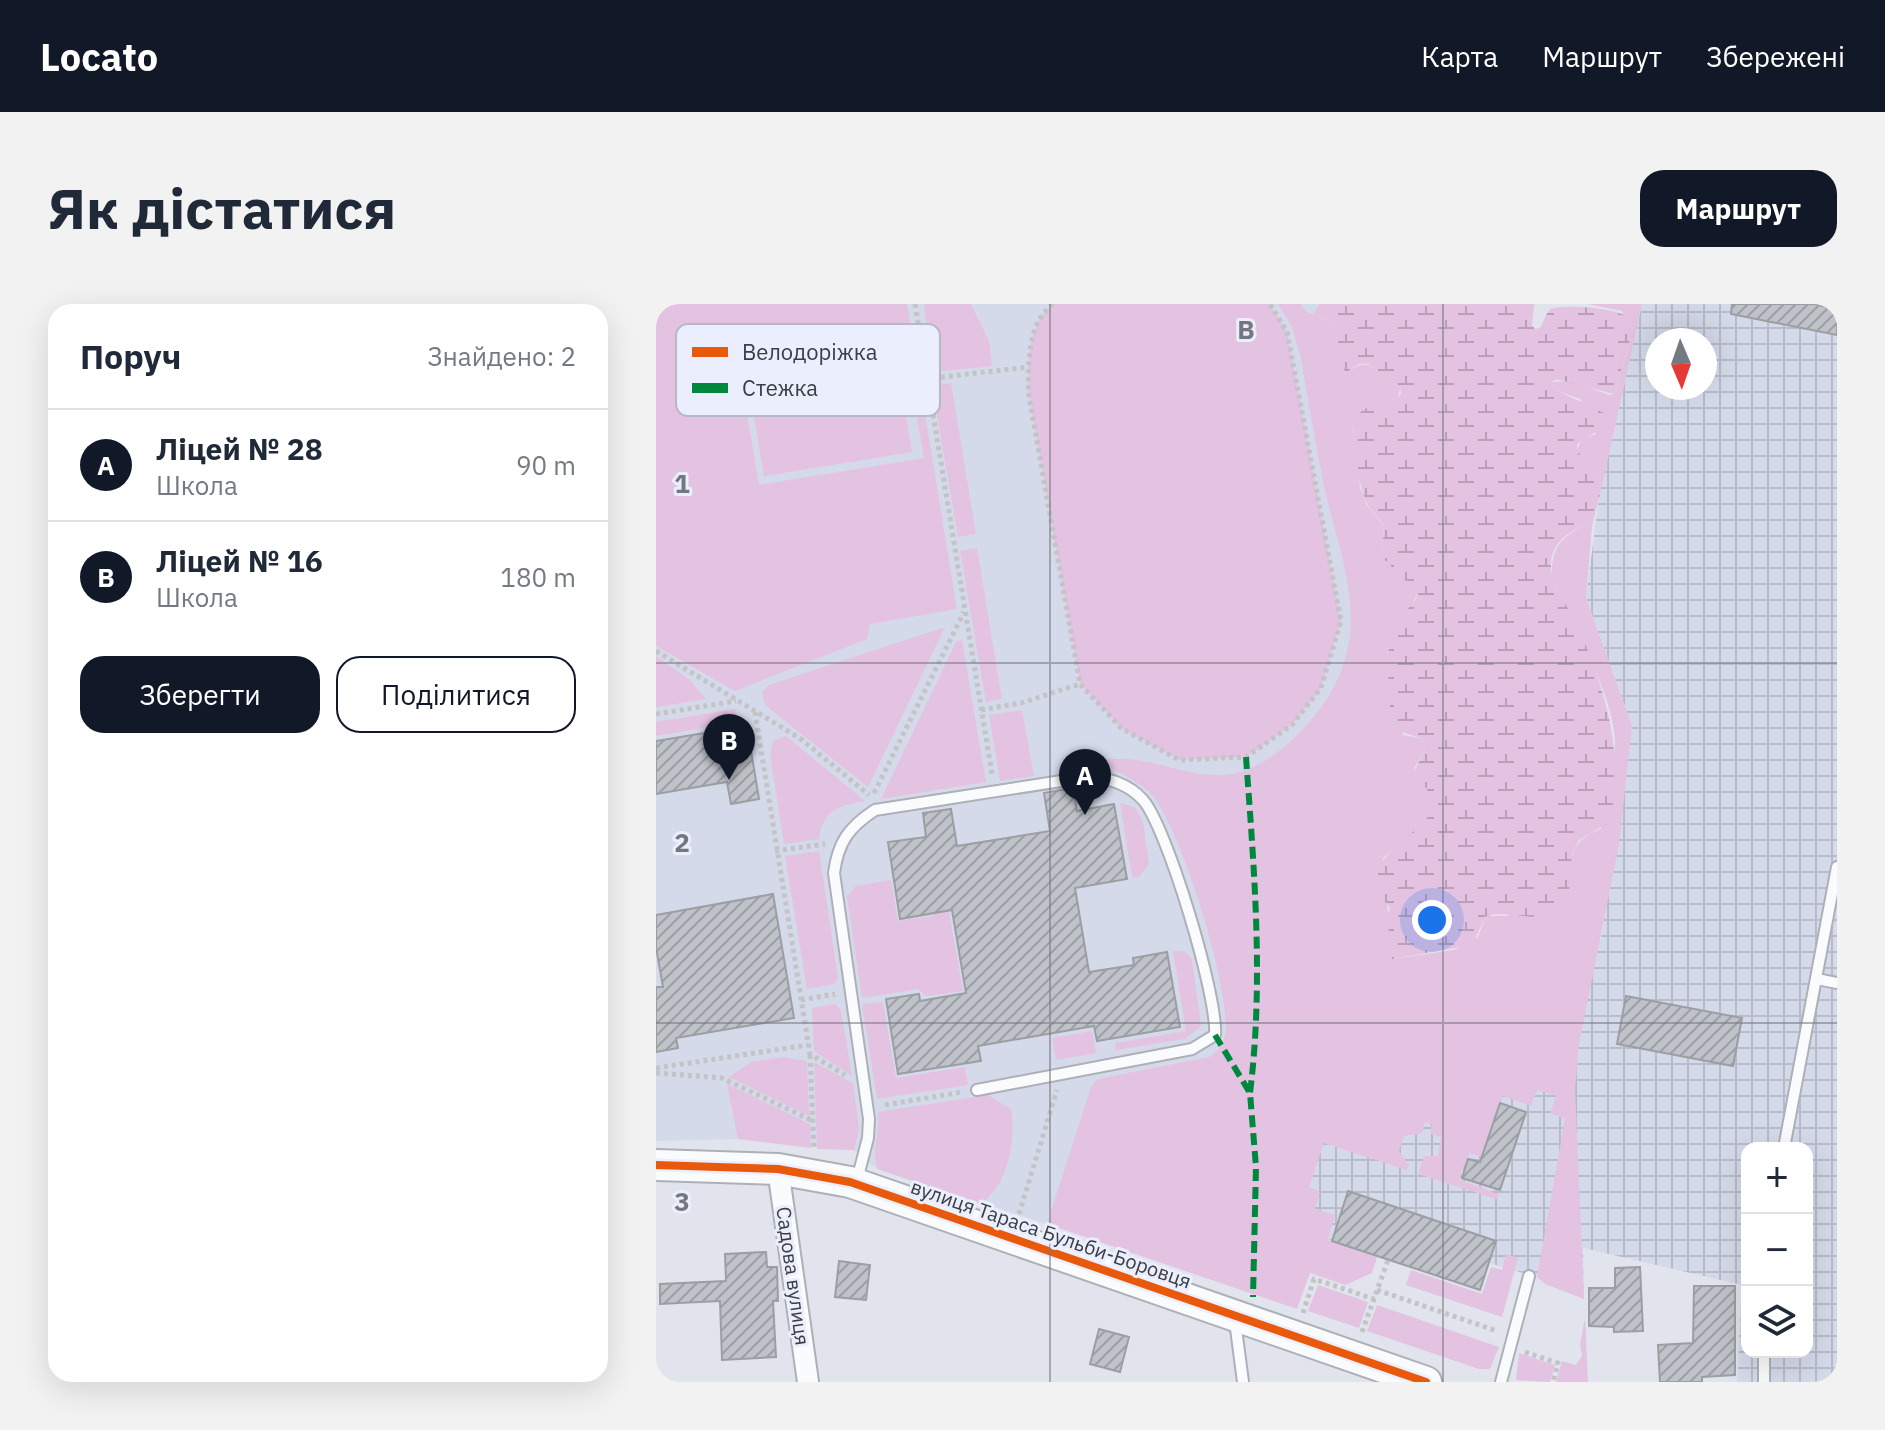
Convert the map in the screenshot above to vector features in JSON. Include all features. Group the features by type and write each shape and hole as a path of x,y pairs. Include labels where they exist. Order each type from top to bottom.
{"street":[{"name":"вулиця Тараса Бульби-Боровця","path":"656,1165 778,1169 856,1184 1426,1382"},
{"name":"Садова вулиця","path":"778,1169 808,1382"}],"lane":[{"path":"856,1184 868,1138 868,1108 834,873 841,841 847,831 875,810 1102,777 1134,792 1152,814 1206,969 1216,1021 1215,1035 1206,1043 977,1090"},
{"path":"1785,1142 1837,867"},
{"path":"1817,979 1837,983"},
{"path":"1501,1382 1529,1276"},
{"path":"1234,1314 1243,1382"},
{"path":"1764,1358 1764,1382"}],"path":[{"path":"915,304 918,324"},
{"path":"1053,304 1030,341 1028,391 1080,684 1121,728 1179,760 1246,757 1292,725 1321,688 1341,621 1287,332 1270,304"},
{"path":"940,377 1029,367"},
{"path":"931,416 994,791"},
{"path":"656,651 801,739 872,798 964,612"},
{"path":"981,710 1021,703 1080,684"},
{"path":"656,714 737,701"},
{"path":"755,712 810,1054 816,1176"},
{"path":"775,851 841,841"},
{"path":"801,1000 850,991"},
{"path":"656,1070 808,1045"},
{"path":"810,1054 865,1087"},
{"path":"656,1070 722,1078 813,1121"},
{"path":"1017,1219 1063,1072"},
{"path":"868,1108 977,1090"},
{"path":"1362,1333 1388,1260"},
{"path":"1303,1314 1314,1279 1374,1299"},
{"path":"1377,1290 1558,1363 1553,1382"}],"shaded area":[{"path":"754,304 1317,304 1381,656 1383,978 1047,1224 878,1170 854,1150 738,1139 656,1141 656,398 676,379 676,416 940,416 940,324 733,324"},
{"path":"1642,304 1837,304 1837,1382 1737,1382 1741,1304 1741,1358 1813,1358 1813,1142 1741,1142 1741,1285 1583,1248 1584,1291 1489,1263 1480,1290 1292,1227 1332,1099 1601,939 1632,726 1586,598 1599,497"}],"green space":[{"path":"656,304 907,304 910,324 676,324 676,416 747,416 759,485 924,458 917,416 925,416 957,609 870,624 867,639 735,691 656,646"},
{"path":"924,304 971,304 989,341 992,366 940,371 940,324 926,324"},
{"path":"1053,304 1270,304 1287,332 1341,621 1321,688 1292,725 1246,757 1179,760 1121,728 1080,684 1028,391 1029,356 1034,332"},
{"path":"1278,304 1300,304 1307,312 1333,321 1345,374 1355,367 1369,365 1400,388 1398,398 1374,405 1353,428 1360,488 1367,505 1384,526 1382,556 1418,593 1388,649 1403,735 1423,739 1425,750 1414,768 1431,800 1426,820 1383,858 1392,959 1454,950 1478,937 1486,916 1507,916 1570,869 1578,844 1601,829 1613,765 1613,726 1601,683 1552,578 1553,559 1559,545 1577,529 1586,524 1592,526 1586,598 1632,726 1619,844 1579,1044 1575,1088 1584,1299 1545,1284 1537,1277 1565,1119 1550,1113 1556,1096 1537,1090 1531,1106 1503,1096 1481,1157 1469,1153 1459,1179 1500,1195 1496,1199 1418,1174 1424,1156 1438,1156 1441,1137 1430,1133 1432,1124 1425,1122 1422,1133 1404,1136 1399,1151 1409,1165 1407,1170 1324,1143 1309,1187 1320,1192 1315,1209 1335,1215 1328,1240 1377,1257 1372,1273 1345,1285 1310,1273 1297,1309 1047,1224 1091,1087 1098,1079 1209,1057 1224,1041 1226,1032 1219,975 1202,910 1167,820 1150,793 1105,760 1138,760 1219,775 1253,767 1284,747 1315,716 1335,684 1345,660 1351,627 1348,587 1324,486 1300,354 1291,325"},
{"path":"1319,304 1534,304 1532,326 1536,329 1541,327 1550,309 1557,308 1603,309 1631,319 1631,337 1614,394 1556,379 1552,382 1558,391 1604,413 1605,426 1577,444 1577,450 1602,486 1592,526 1586,524 1562,539 1552,555 1551,572 1556,588 1577,625 1610,721 1615,771 1610,822 1579,840 1572,854 1568,905 1558,912 1538,917 1486,916 1472,945 1392,959 1387,915 1390,909 1377,885 1378,873 1391,852 1429,815 1427,789 1413,773 1425,750 1423,739 1393,729 1389,693 1392,627 1418,593 1382,557 1384,526 1363,494 1357,471 1354,432 1355,422 1362,411 1398,398 1401,393 1400,388 1368,364 1354,367 1345,374 1333,321 1314,314"},
{"path":"1588,304 1642,304 1602,486 1577,450 1582,439 1596,434 1580,399 1558,391 1552,382 1571,381 1609,395 1614,394 1631,338 1622,311"},
{"path":"951,383 976,534 958,537 937,416 940,416 940,385"},
{"path":"754,416 906,416 912,452 764,476"},
{"path":"977,548 1002,699 986,702 960,551"},
{"path":"945,627 868,787 765,705 762,693 769,685"},
{"path":"962,640 986,782 881,799 956,642"},
{"path":"656,656 690,680 706,699 656,707"},
{"path":"735,709 738,722 656,736 656,722"},
{"path":"1022,710 1034,776 1000,781 989,715"},
{"path":"786,736 865,801 833,811 824,822 819,839 784,844 770,755 773,741"},
{"path":"1120,803 1135,807 1143,822 1149,864 1139,877 1132,877"},
{"path":"819,851 838,978 834,984 807,989 785,856"},
{"path":"891,880 898,921 933,916 932,908 948,905 963,991 926,996 918,989 862,998 847,896 856,886"},
{"path":"1173,951 1185,951 1192,959 1201,1026 1185,1039 1116,1050 1115,1043 1186,1031"},
{"path":"883,1002 896,1078 965,1067 968,1085 877,1099 862,1004"},
{"path":"835,1004 841,1011 852,1076 814,1051 812,1008"},
{"path":"1092,1031 1096,1053 1056,1060 1052,1038"},
{"path":"783,1057 807,1061 809,1116 729,1077 751,1062"},
{"path":"814,1062 853,1083 859,1129 854,1150 817,1149"},
{"path":"727,1084 810,1124 811,1148 738,1139"},
{"path":"988,1095 1011,1109 1012,1135 1003,1175 997,1187 980,1204 878,1169 875,1156 878,1112"},
{"path":"1506,1254 1518,1258 1502,1317 1406,1285 1411,1270 1482,1294 1491,1267 1502,1270"},
{"path":"1318,1285 1368,1302 1359,1328 1308,1311"},
{"path":"1377,1305 1499,1347 1490,1369 1479,1369 1367,1331"},
{"path":"1585,1318 1588,1382 1556,1382 1562,1361 1576,1365 1582,1356 1580,1345"},
{"path":"1519,1353 1555,1365 1550,1382 1516,1380"}],"building":[{"path":"1732,304 1814,304 1837,309 1837,335 1731,314"},
{"path":"747,726 759,799 731,804 727,782 656,794 656,741"},
{"path":"1073,788 1077,811 1114,804 1127,879 1075,888 1089,972 1134,965 1133,958 1167,952 1180,1027 1097,1041 1094,1026 978,1046 981,1061 898,1074 886,999 919,994 920,1001 966,993 952,910 900,919 888,842 926,837 923,813 951,809 957,846 1050,831 1044,793"},
{"path":"773,894 794,1018 676,1038 678,1048 656,1052 656,987 663,987 656,947 656,915"},
{"path":"1626,996 1742,1018 1733,1066 1617,1044"},
{"path":"1500,1103 1526,1112 1500,1190 1462,1178 1468,1159 1480,1162"},
{"path":"1348,1191 1496,1241 1480,1290 1332,1241"},
{"path":"766,1252 767,1267 777,1267 778,1301 773,1301 776,1357 722,1360 720,1301 660,1304 660,1284 726,1281 725,1254"},
{"path":"839,1261 870,1265 866,1300 835,1297"},
{"path":"1640,1267 1643,1331 1614,1332 1614,1327 1589,1326 1589,1288 1615,1288 1615,1268"},
{"path":"1694,1286 1735,1286 1735,1375 1702,1377 1702,1382 1660,1382 1658,1345 1693,1343"},
{"path":"1099,1329 1129,1337 1120,1372 1090,1364"}],"marked path":[{"path":"1246,757 1257,967 1250,1093"},
{"path":"1215,1035 1250,1093 1256,1167 1253,1297"}],"cycle path":[{"path":"656,1165 778,1169 850,1182 1426,1382"}],"place":[{"name":"Ліцей № 16","path":"729,780"},
{"name":"Ліцей № 28","path":"1085,815"}]}
